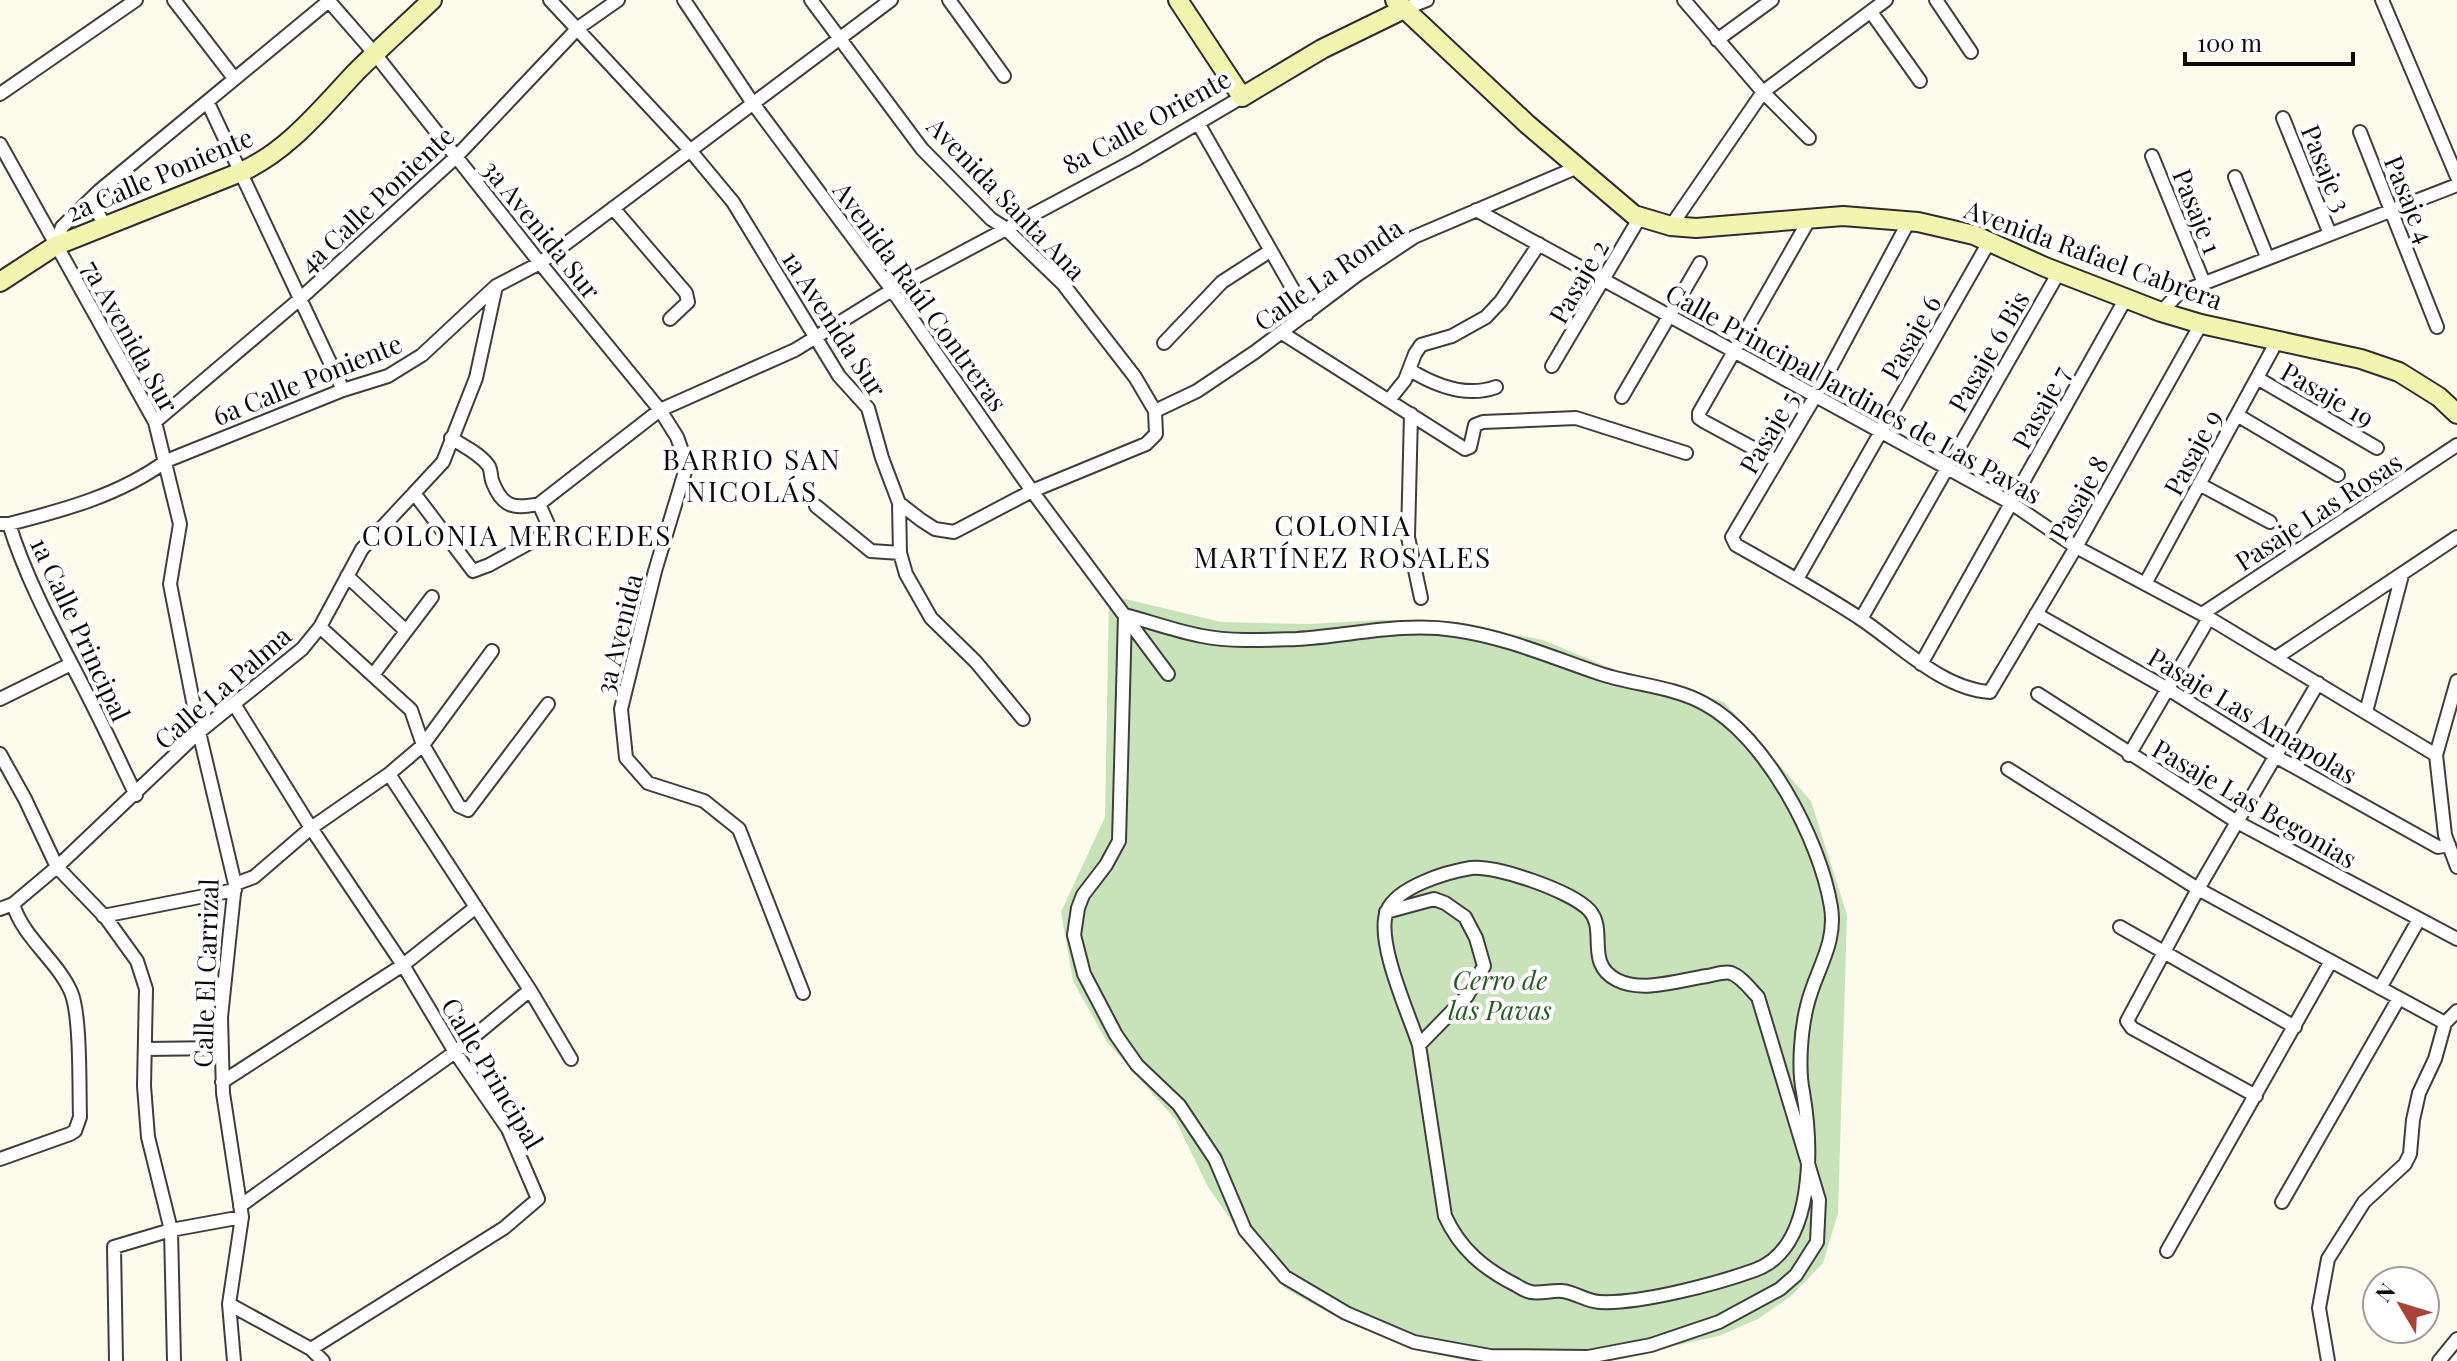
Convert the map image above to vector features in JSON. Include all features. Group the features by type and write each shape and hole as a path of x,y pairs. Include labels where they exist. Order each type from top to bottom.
{"street":[{"path":"0,94 136,0"},
{"path":"174,0 234,78"},
{"path":"55,246 62,227 90,200 329,0"},
{"name":"3a Avenida Sur","path":"329,0 660,410"},
{"name":"2a Calle Poniente","path":"0,282 55,246 241,172 270,156 432,0"},
{"name":"1a Avenida Sur","path":"550,0 689,149 733,202 839,376 868,408 899,503"},
{"name":"4a Calle Poniente","path":"155,422 301,298 456,157 578,28 618,0"},
{"name":"Avenida Raúl Contreras","path":"684,0 752,102 892,290 1032,491 1168,674"},
{"name":"Avenida Santa Ana","path":"811,0 922,149 991,219 1005,228 1063,284 1135,377 1155,411 1156,434 1146,444 1032,491"},
{"name":"6a Calle Poniente","path":"5,524 75,507 147,475 166,461 343,390 388,376 422,355 496,286 540,263 891,0"},
{"path":"949,0 1004,76"},
{"path":"1178,0 1242,97"},
{"name":"8a Calle Oriente","path":"539,504 660,410 795,350 892,290 1198,123 1399,5 1427,0"},
{"path":"1684,0 1763,92 1809,138"},
{"path":"1717,40 1772,0"},
{"path":"1671,226 1763,92 1886,0"},
{"path":"1936,0 1971,52"},
{"path":"2382,0 2457,177"},
{"name":"Avenida Rafael Cabrera","path":"1399,5 1634,215 1671,226 1696,228 1843,216 1909,221 1974,235 2161,312 2201,324 2361,359 2399,372 2439,397 2457,414"},
{"path":"1871,12 1920,81"},
{"path":"208,103 343,390"},
{"name":"Pasaje 3","path":"2283,118 2330,234"},
{"path":"1198,123 1307,314"},
{"name":"Pasaje 4","path":"2360,132 2437,327"},
{"name":"7a Avenida Sur","path":"0,144 155,422 180,524 170,584 199,732"},
{"name":"Pasaje 1","path":"2152,156 2204,283"},
{"name":"Calle La Ronda","path":"1155,411 1197,391 1414,237 1578,167"},
{"path":"2235,177 2267,257"},
{"path":"2161,312 2179,293 2457,185"},
{"path":"90,200 105,225"},
{"path":"613,208 686,293 686,305 670,319"},
{"name":"Calle Principal Jardines de Las Pavas","path":"1476,210 2011,503 2076,547 2277,657 2436,755"},
{"name":"Pasaje 2","path":"1552,366 1640,217"},
{"path":"1777,461 1699,418 1699,413 1810,218"},
{"name":"Pasaje 5","path":"1797,579 1736,545 1732,537 1816,395 1909,221"},
{"name":"Pasaje 6","path":"1797,579 1989,242"},
{"path":"1389,400 1410,370 1421,345 1452,336 1486,317 1501,301 1539,244"},
{"path":"1164,343 1222,282 1270,251"},
{"path":"1622,397 1700,263"},
{"name":"Pasaje 6 Bis","path":"1861,619 2059,272"},
{"name":"Calle La Palma","path":"6,907 57,867 199,732 302,649 320,627 362,549 443,462 476,378 496,286"},
{"name":"Pasaje 7","path":"1921,664 2126,298"},
{"name":"Pasaje 8","path":"1921,664 1975,691 1990,692 2076,547 2201,324"},
{"path":"1282,333 1465,449 1470,447 1475,425 1483,422 1576,418 1686,453"},
{"name":"Pasaje 9","path":"2145,584 2277,341"},
{"path":"1410,370 1430,382 1453,389 1480,393 1496,387"},
{"name":"Pasaje 19","path":"2257,378 2377,448"},
{"name":"3a Avenida","path":"660,410 677,437 687,465 655,571 621,709 626,758 648,783 704,801 739,829 803,993"},
{"path":"1411,414 1408,537 1421,598"},
{"path":"2237,415 2338,475"},
{"path":"451,438 490,467 492,481 505,502 519,508 539,504 551,531"},
{"name":"Pasaje Las Rosas","path":"2206,616 2457,445"},
{"path":"2199,484 2270,522"},
{"path":"899,503 935,529 954,532 1032,491"},
{"path":"414,493 473,571 551,531 569,537"},
{"path":"899,503 900,553 906,574 931,618 976,662 1023,719"},
{"path":"816,506 871,551 878,554 900,553"},
{"name":"1a Calle Principal","path":"5,524 136,795"},
{"path":"2277,657 2457,537"},
{"path":"2366,712 2402,575"},
{"path":"347,576 405,630"},
{"path":"1797,579 1861,619 1921,664"},
{"path":"373,675 432,597"},
{"name":"Pasaje Las Amapolas","path":"2036,614 2168,689 2275,756 2438,847 2449,845"},
{"path":"1125,615 1119,841 1100,874 1083,895 1074,935 1084,974 1116,1035 1137,1065 1179,1105 1215,1159 1245,1230 1285,1277 1346,1313 1414,1342 1490,1356 1588,1357 1651,1345 1719,1322 1780,1289 1796,1275 1817,1242 1819,1200 1808,1167 1758,997 1736,976 1729,972 1635,985 1616,980 1604,969 1598,957 1596,923 1590,911 1559,891 1528,879 1473,868 1417,884 1400,894 1386,912 1387,959 1419,1045 1445,1216 1454,1236 1474,1258 1499,1277 1531,1293 1568,1291 1597,1302 1653,1296 1729,1279 1761,1268 1777,1257 1799,1222 1808,1167 1808,1122 1800,1076 1807,1006 1831,941 1832,909 1821,869 1791,796 1766,760 1737,727 1694,699 1615,679 1507,640 1454,630 1395,627 1301,639 1251,640 1205,637 1125,615"},
{"path":"2129,755 2206,616"},
{"path":"320,627 411,710 423,745 459,806 468,810 548,704"},
{"path":"103,916 235,887 254,877 311,828 389,774 423,745 492,651"},
{"path":"0,699 71,664"},
{"path":"2457,681 2436,755 2445,835 2457,867"},
{"path":"2256,1096 2132,1028 2127,1021 2198,889 2318,683"},
{"name":"Pasaje Las Begonias","path":"2038,694 2237,822 2418,921 2457,939"},
{"name":"Calle Principal","path":"234,704 311,828 403,965 455,1052 508,1129 538,1199 504,1228 311,1349"},
{"name":"Calle El Carrizal","path":"199,732 235,887 221,1017 222,1082 241,1212 229,1304 234,1361"},
{"path":"0,754 57,867 103,916 137,961 146,989 144,1086 148,1137 171,1230 174,1361"},
{"path":"2008,769 2198,889 2445,1023"},
{"path":"389,774 530,990 571,1059"},
{"path":"1386,912 1434,899 1445,903 1465,917 1476,938 1484,966 1467,996 1419,1045"},
{"path":"0,1159 70,1134 75,1131 80,1117 75,1003 64,979 6,907"},
{"path":"222,1082 403,965 476,907"},
{"path":"2380,988 2418,921"},
{"path":"2120,927 2164,955 2295,1027"},
{"path":"2167,1251 2331,961"},
{"path":"116,1361 114,1247 241,1212 455,1052 530,990"},
{"path":"2282,1202 2399,998"},
{"path":"2328,1361 2319,1308 2328,1259 2364,1202 2405,1164 2410,1154 2419,1093 2435,1059 2445,1023 2457,1011"},
{"path":"145,1049 222,1048"},
{"path":"229,1304 311,1349 323,1361"},
{"path":"2439,1361 2457,1339"}],"green space":[{"name":"Cerro de las Pavas","path":"1109,595 1221,622 1446,621 1543,640 1615,670 1724,702 1811,801 1847,915 1838,1213 1823,1263 1791,1296 1758,1319 1719,1336 1650,1351 1590,1361 1467,1361 1421,1351 1344,1321 1286,1289 1253,1252 1208,1187 1175,1119 1107,1042 1073,981 1061,912 1105,817"}],"district":[{"name":"BARRIO SAN NICOLÁS","path":"752,474"},
{"name":"COLONIA MERCEDES","path":"517,534"},
{"name":"COLONIA MARTÍNEZ ROSALES","path":"1343,540"}]}
